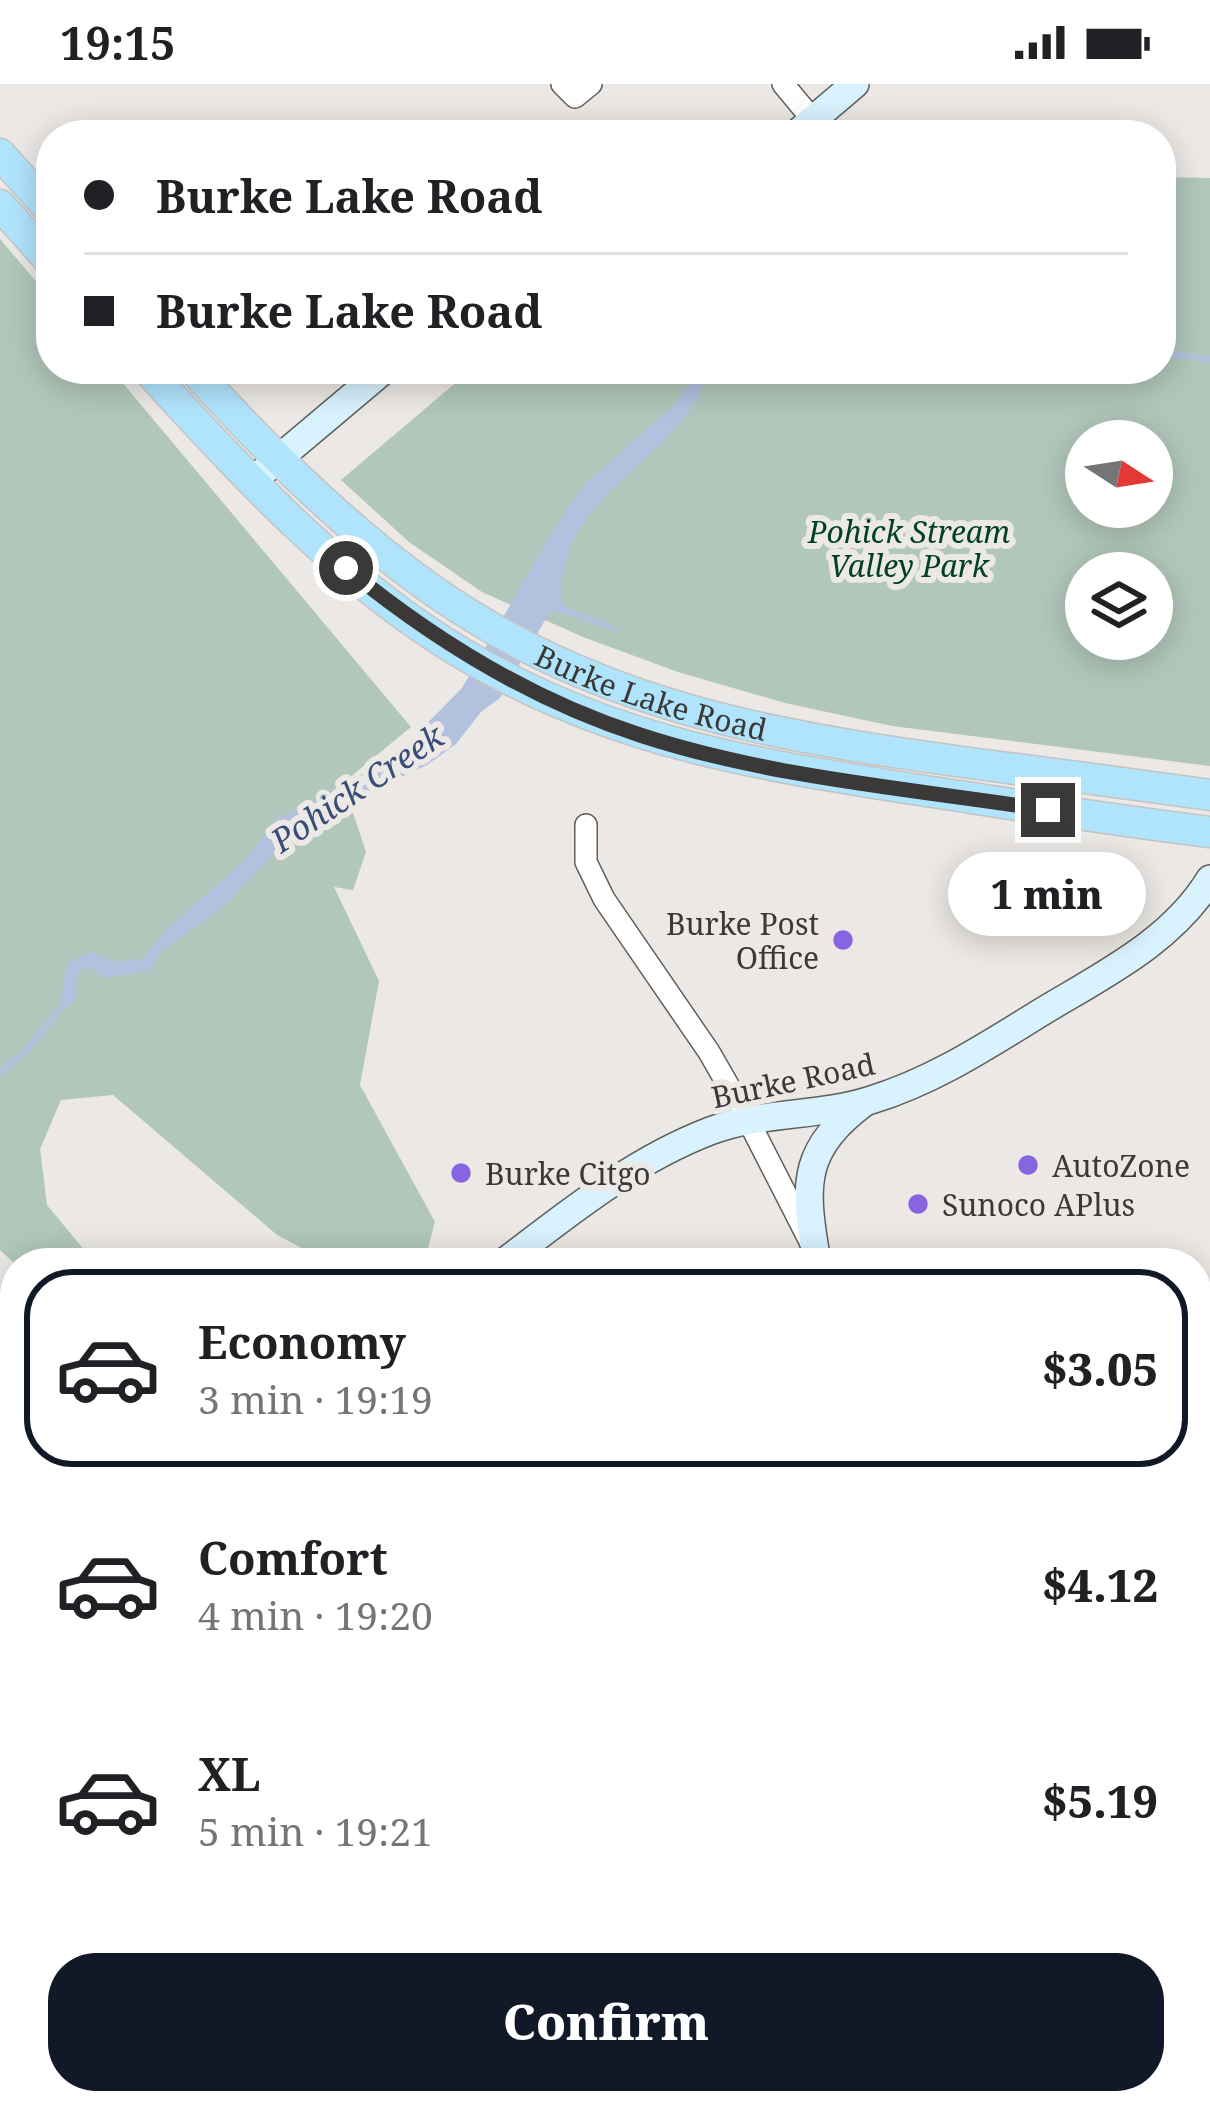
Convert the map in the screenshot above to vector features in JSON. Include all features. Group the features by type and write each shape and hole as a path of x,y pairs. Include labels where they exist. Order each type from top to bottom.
{"main road":[{"path":"0,154 36,194"},
{"path":"0,205 36,245"},
{"name":"Burke Lake Road","path":"161,384 252,481 346,568 462,653 532,691 640,735 748,763 1210,832"},
{"name":"Burke Lake Road","path":"207,384 278,458 415,577 480,622 551,658 669,706 776,734 1210,795"}],"street":[{"path":"562,84 575,97 591,84"},
{"path":"782,84 800,120"},
{"path":"813,120 855,84"},
{"path":"252,481 368,384"},
{"path":"586,825 586,862 604,898 709,1052 814,1248"},
{"name":"Burke Road","path":"522,1248 578,1204 653,1156 712,1130 866,1102 933,1078 1129,959 1181,918 1210,879"},
{"path":"816,1248 806,1195 815,1159 847,1116 866,1102"}],"green space":[{"name":"Pohick Stream Valley Park","path":"1176,177 1210,178 1210,766 892,726 785,703 678,672 583,637 482,592 409,542 341,480 454,384 1176,384"},
{"path":"0,239 36,281 36,384 124,384 411,727 343,783 366,852 353,890 334,887 379,981 360,1085 435,1222 428,1248 302,1248 277,1235 113,1095 61,1100 40,1149 47,1205 83,1248 0,1248"}],"water":[{"path":"689,384 702,384 673,432 598,505 578,532 565,565 561,605 622,633 555,611 548,615 500,698 481,712 456,744 427,765 334,808 286,842 224,906 159,953 150,971 104,978 91,968 78,971 75,1000 57,1016 68,963 90,952 117,962 142,959 166,930 245,860 275,820 393,758 462,688 585,484 675,404"}],"waterway":[{"name":"Pohick Creek","path":"1176,355 1210,359"},
{"name":"Pohick Creek","path":"0,1072 27,1050 59,1010"}],"place":[{"name":"Burke Post Office","path":"843,940"},
{"name":"AutoZone","path":"1028,1165"},
{"name":"Burke Citgo","path":"461,1173"},
{"name":"Sunoco APlus","path":"918,1204"}],"route":[{"path":"346,568 462,653 532,691 640,735 748,763 1048,810"}]}
